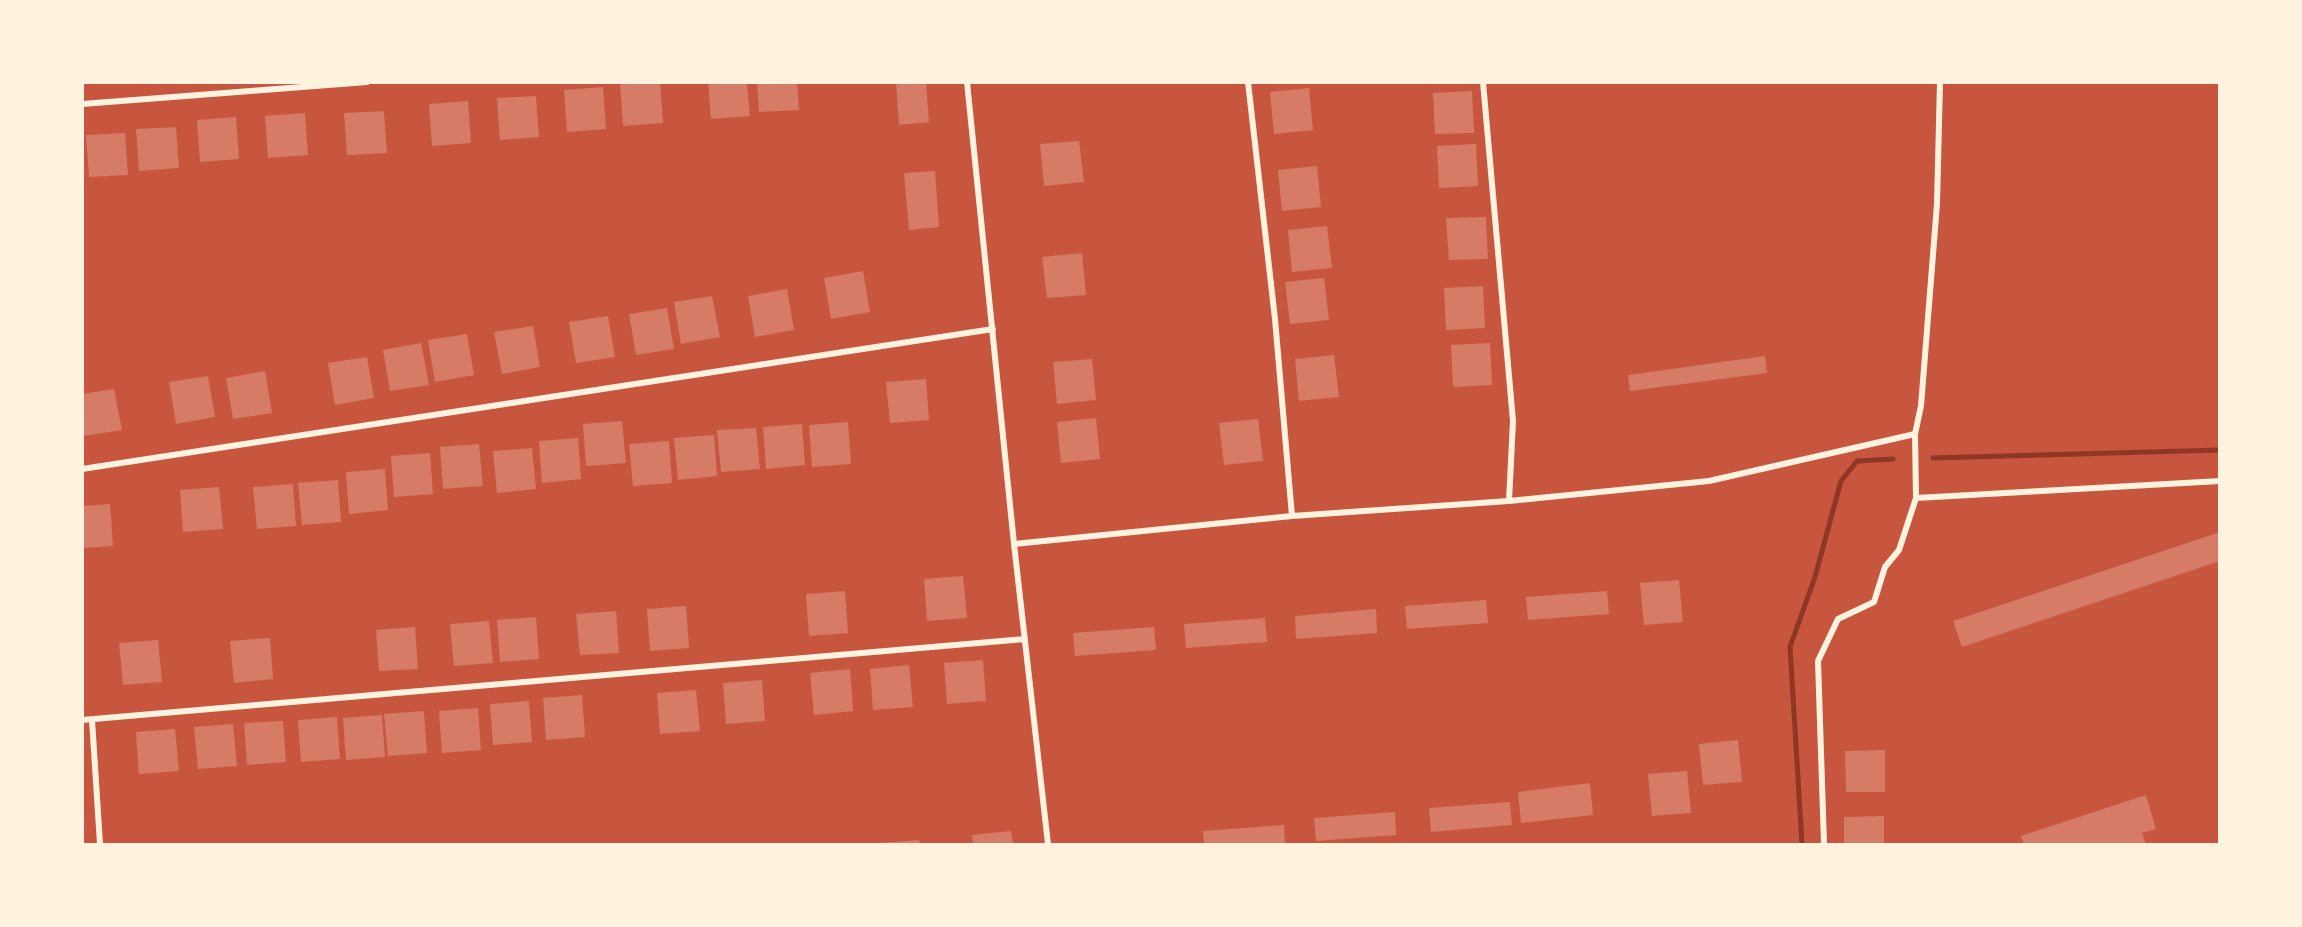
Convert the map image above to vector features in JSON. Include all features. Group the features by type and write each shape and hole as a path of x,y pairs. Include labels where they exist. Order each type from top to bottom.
{"street":[{"path":"82,104 367,82"},
{"path":"967,82 1024,639 1048,844"},
{"path":"1248,82 1275,319 1292,516"},
{"path":"1482,82 1513,422 1509,501"},
{"path":"1824,844 1818,661 1838,619 1874,602 1885,567 1899,550 1916,498 1915,434 1921,406 1937,204 1941,82"},
{"path":"82,469 993,329"},
{"path":"1014,544 1292,516 1509,501 1709,481 1915,434"},
{"path":"1916,498 2220,481"},
{"path":"82,720 1024,639"},
{"path":"92,720 100,844"}],"building":[{"path":"660,82 663,123 623,126 620,84"},
{"path":"708,82 747,82 750,116 711,119"},
{"path":"757,82 797,82 799,110 759,112"},
{"path":"896,82 926,82 929,122 899,125"},
{"path":"603,87 606,129 567,132 564,90"},
{"path":"1309,88 1313,130 1274,134 1270,92"},
{"path":"1472,91 1474,133 1435,134 1433,93"},
{"path":"536,96 539,137 500,140 497,98"},
{"path":"468,101 471,143 432,146 429,104"},
{"path":"384,111 387,153 347,155 344,113"},
{"path":"305,113 308,155 268,158 265,116"},
{"path":"236,117 239,159 200,162 197,120"},
{"path":"176,127 179,168 139,171 136,129"},
{"path":"125,133 128,175 89,177 86,135"},
{"path":"1079,141 1084,182 1044,186 1040,144"},
{"path":"1476,144 1478,186 1439,188 1437,146"},
{"path":"1317,166 1321,207 1282,211 1278,170"},
{"path":"935,171 939,227 909,230 904,173"},
{"path":"1486,217 1488,259 1449,260 1446,218"},
{"path":"1327,226 1332,268 1292,272 1288,230"},
{"path":"1082,253 1086,295 1047,298 1042,257"},
{"path":"863,271 870,312 831,319 824,278"},
{"path":"1324,278 1329,320 1290,324 1285,282"},
{"path":"1483,286 1485,328 1446,330 1444,288"},
{"path":"787,289 794,330 755,337 748,296"},
{"path":"712,296 720,337 681,344 674,302"},
{"path":"667,308 674,349 636,355 629,314"},
{"path":"608,316 615,357 576,363 569,322"},
{"path":"533,326 540,367 502,374 494,332"},
{"path":"467,334 474,375 435,382 428,340"},
{"path":"421,343 429,385 390,391 383,350"},
{"path":"1490,343 1492,385 1453,387 1451,345"},
{"path":"1334,355 1339,397 1299,401 1295,359"},
{"path":"1765,356 1767,373 1630,391 1628,375"},
{"path":"367,357 374,398 335,405 328,363"},
{"path":"1092,359 1096,400 1057,404 1053,362"},
{"path":"265,371 272,413 233,419 226,378"},
{"path":"208,376 215,417 176,424 169,382"},
{"path":"926,379 929,420 890,423 886,382"},
{"path":"114,389 122,430 83,436 82,394"},
{"path":"1096,418 1100,459 1061,463 1057,422"},
{"path":"1258,419 1263,461 1224,465 1219,423"},
{"path":"622,421 626,463 586,466 583,424"},
{"path":"848,422 851,464 812,467 809,425"},
{"path":"802,424 805,465 766,469 763,427"},
{"path":"756,428 760,469 721,472 717,430"},
{"path":"714,435 717,476 678,480 674,438"},
{"path":"578,438 581,479 542,483 539,441"},
{"path":"669,441 672,483 633,486 629,444"},
{"path":"479,444 483,486 443,489 440,447"},
{"path":"532,448 536,489 497,493 493,451"},
{"path":"430,453 433,494 394,497 391,456"},
{"path":"385,469 388,510 349,514 346,472"},
{"path":"338,480 341,522 302,525 298,483"},
{"path":"293,484 296,526 257,529 253,487"},
{"path":"219,487 223,529 183,532 180,490"},
{"path":"110,504 113,546 82,548 82,506"},
{"path":"2220,532 2220,561 1962,647 1953,621"},
{"path":"963,576 967,618 927,621 924,579"},
{"path":"1679,580 1683,622 1644,625 1640,583"},
{"path":"845,591 848,633 809,636 806,594"},
{"path":"1607,591 1609,614 1528,620 1526,597"},
{"path":"1486,600 1488,623 1407,629 1405,606"},
{"path":"686,606 689,648 650,651 647,609"},
{"path":"1376,609 1377,633 1296,639 1295,616"},
{"path":"616,611 619,653 580,655 576,614"},
{"path":"536,617 539,659 500,662 497,620"},
{"path":"1265,618 1267,642 1186,648 1184,624"},
{"path":"489,621 493,663 454,666 450,624"},
{"path":"415,627 418,669 379,671 376,630"},
{"path":"1154,627 1156,650 1075,656 1073,633"},
{"path":"270,638 273,679 234,683 230,641"},
{"path":"158,640 162,682 123,685 119,643"},
{"path":"983,660 986,701 947,704 944,663"},
{"path":"909,665 913,707 873,710 870,669"},
{"path":"850,669 853,711 814,715 810,673"},
{"path":"762,680 765,721 726,724 723,683"},
{"path":"696,690 700,731 660,734 657,693"},
{"path":"582,695 585,737 546,740 543,698"},
{"path":"529,701 532,742 493,745 490,704"},
{"path":"478,708 481,750 442,753 439,711"},
{"path":"424,711 427,753 388,756 384,714"},
{"path":"382,715 385,757 346,760 343,718"},
{"path":"337,717 340,759 301,762 298,720"},
{"path":"283,721 286,762 247,765 244,723"},
{"path":"233,724 237,766 198,769 194,727"},
{"path":"175,729 179,771 139,774 136,732"},
{"path":"1738,740 1742,782 1703,785 1699,744"},
{"path":"1885,750 1885,792 1846,792 1845,751"},
{"path":"1687,771 1691,813 1652,816 1648,774"},
{"path":"1590,783 1593,815 1521,823 1518,792"},
{"path":"2146,795 2156,829 2142,833 2146,844 2024,844 2021,836"},
{"path":"1510,802 1512,825 1431,832 1429,808"},
{"path":"1395,812 1396,835 1316,841 1314,818"},
{"path":"1884,816 1884,844 1844,844 1844,817"},
{"path":"1284,825 1285,844 1204,844 1203,831"},
{"path":"1011,831 1013,844 973,844 972,835"},
{"path":"919,840 920,844 879,844 879,843"}],"waterway":[{"path":"1933,458 2220,450"},
{"path":"1802,844 1790,647 1815,577 1841,481 1857,461 1893,459"}]}
